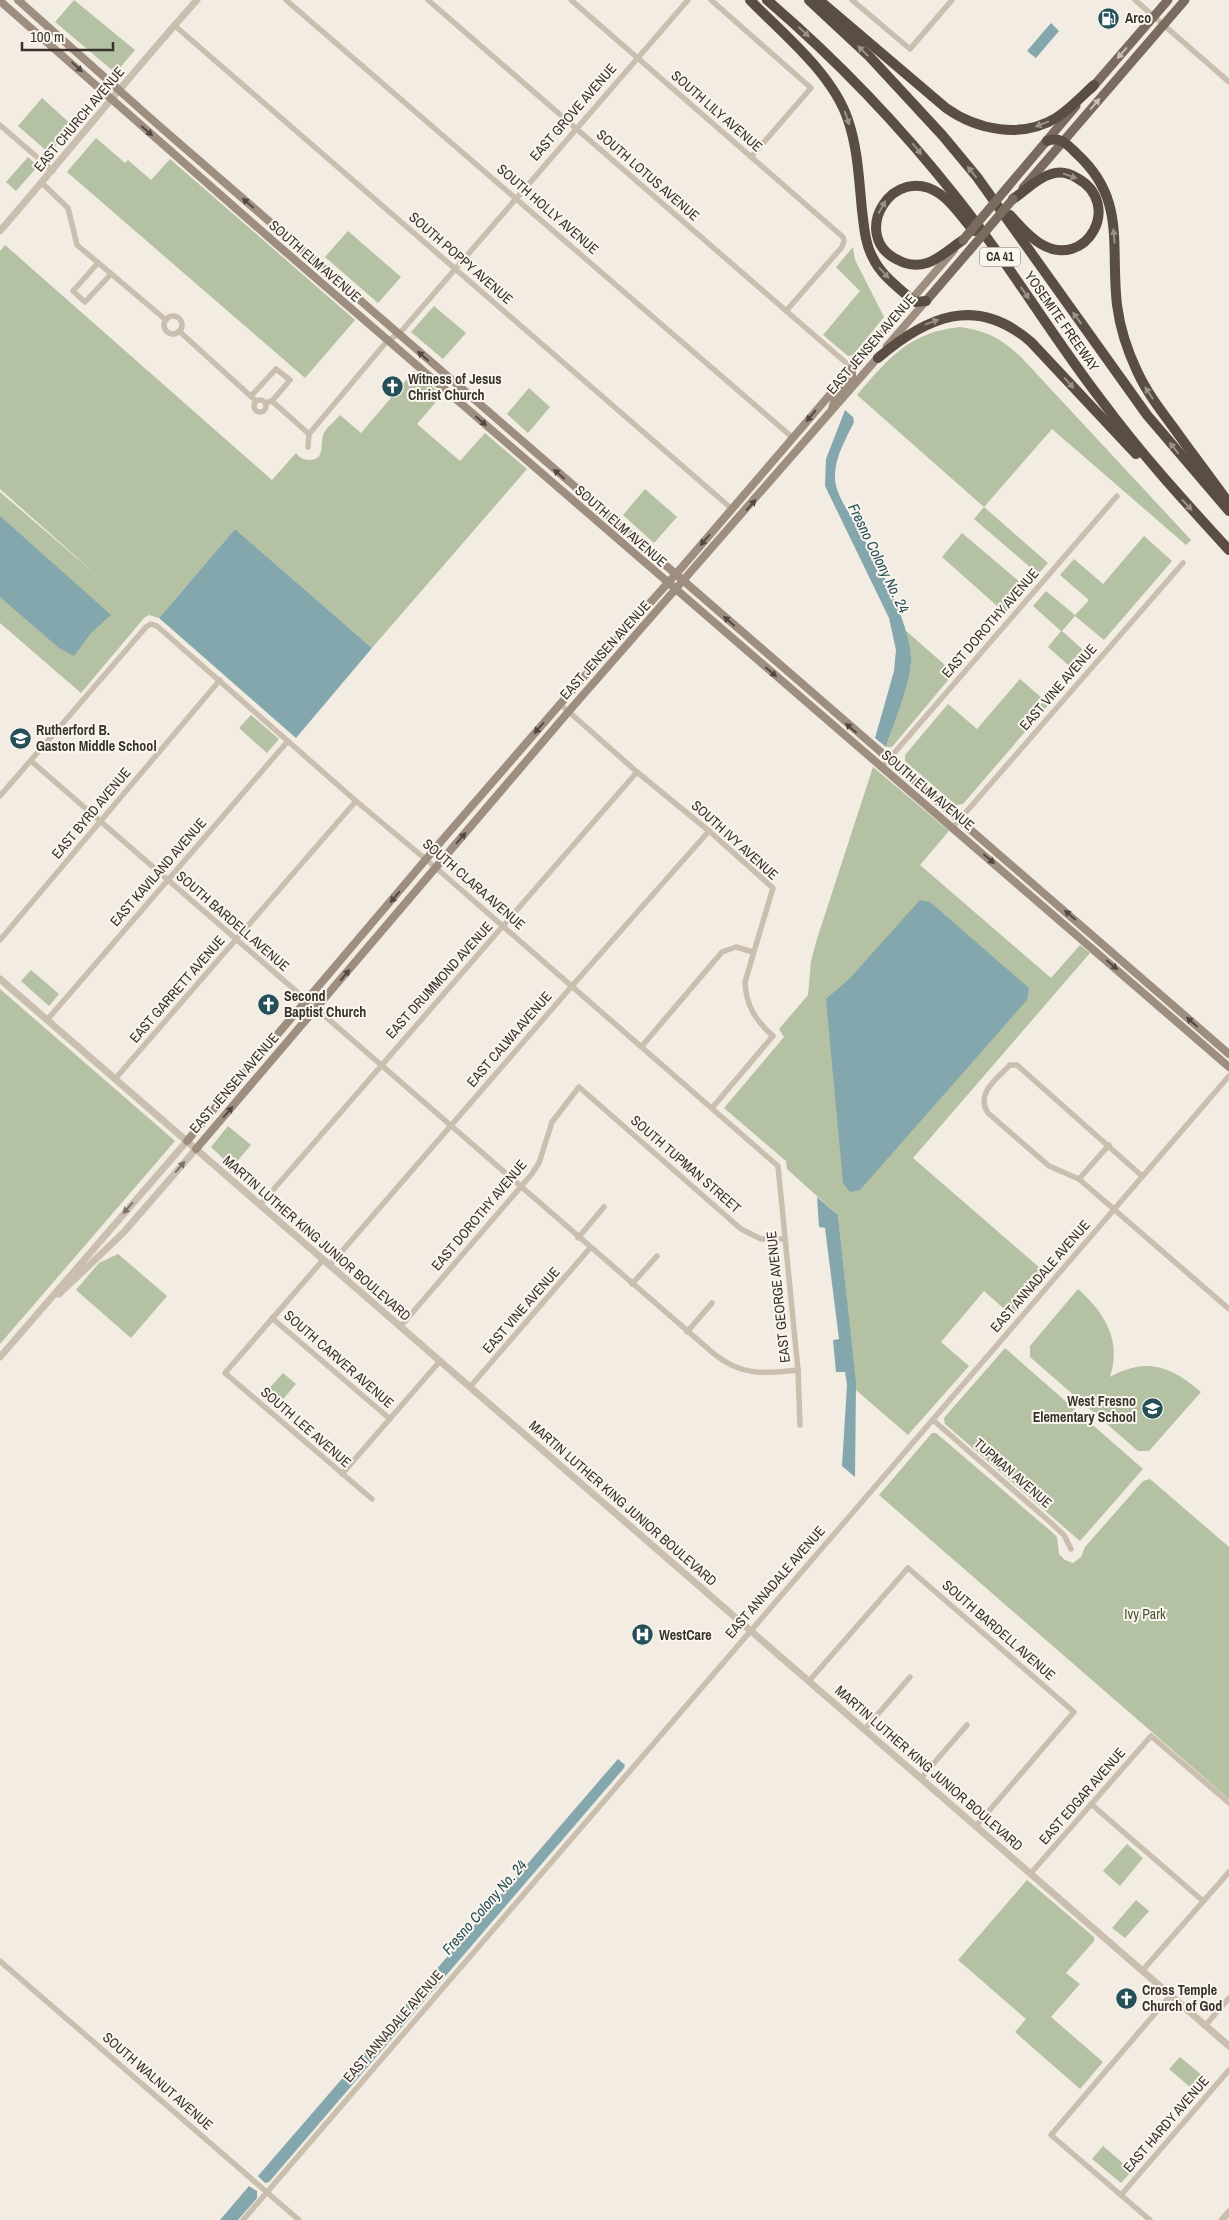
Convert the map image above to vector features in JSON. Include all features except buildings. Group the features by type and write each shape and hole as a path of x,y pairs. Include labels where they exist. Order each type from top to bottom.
{"highway":[{"path":"750,0 820,72 842,105 853,138 864,223 870,252 879,268 912,300 916,302 926,301"},
{"name":"YOSEMITE FREEWAY","path":"767,0 831,58 904,134 959,200 1100,399 1173,490 1229,550"},
{"name":"YOSEMITE FREEWAY","path":"809,0 869,56 942,136 987,192 1147,415 1229,511"},
{"path":"819,0 946,108 963,119 982,127 1002,129 1036,127 1062,114 1094,85"},
{"path":"1047,141 1058,139 1063,141 1097,175 1110,202 1115,244 1118,305 1122,330 1137,372 1167,419 1229,503"},
{"path":"987,192 1030,236 1047,247 1063,250 1077,246 1088,239 1096,226 1098,210 1094,195 1086,184 1070,174 1057,172 1045,176 1013,199"},
{"path":"963,240 933,260 917,265 908,264 893,258 881,245 876,224 879,211 887,199 901,188 918,186 931,189 948,200 1010,270"},
{"path":"878,358 910,332 936,320 963,315 1001,322 1022,334 1031,342 1116,434 1173,490"}],"main road":[{"name":"SOUTH ELM AVENUE","path":"0,0 68,58 110,99 1229,1067"},
{"name":"SOUTH ELM AVENUE","path":"18,0 118,90 1229,1054"},
{"name":"EAST JENSEN AVENUE","path":"187,1141 307,1002 426,859 676,574 1168,0"},
{"name":"EAST JENSEN AVENUE","path":"196,1149 569,711 773,480 1185,0"},
{"path":"832,411 835,398 852,377 852,368"},
{"path":"773,480 775,467 790,448 793,438"}],"street":[{"name":"EAST CHURCH AVENUE","path":"0,232 53,171 110,99 197,0"},
{"name":"SOUTH HOLLY AVENUE","path":"286,0 793,438"},
{"name":"SOUTH LOTUS AVENUE","path":"428,0 852,368"},
{"name":"SOUTH LILY AVENUE","path":"571,0 839,233 844,241 837,252 786,311"},
{"name":"EAST GROVE AVENUE","path":"309,434 388,340 399,334 454,268 688,0"},
{"path":"711,0 811,88 751,158"},
{"path":"852,0 910,50 952,0"},
{"path":"1135,0 1229,82"},
{"name":"SOUTH POPPY AVENUE","path":"174,26 732,509"},
{"path":"0,125 53,171"},
{"path":"42,183 68,208 77,245 166,320"},
{"path":"98,263 73,291 85,302 111,274"},
{"path":"170,317 178,319 181,323 179,331 174,334 168,333 164,328 166,320 170,317"},
{"path":"179,331 256,401"},
{"path":"251,396 276,369 290,380 272,401 265,403 262,400 256,401"},
{"path":"256,401 254,406 258,412 264,410 265,403"},
{"path":"272,401 309,434 308,447"},
{"name":"EAST DOROTHY AVENUE","path":"882,767 1117,496"},
{"name":"EAST VINE AVENUE","path":"953,827 1183,563"},
{"name":"SOUTH CLARA AVENUE","path":"31,761 146,627 151,624 157,626 778,1166"},
{"name":"EAST BYRD AVENUE","path":"0,940 220,680"},
{"name":"SOUTH IVY AVENUE","path":"560,704 637,772 709,831 772,888 745,982 747,1001 758,1022 773,1036 712,1108"},
{"name":"EAST KAVILAND AVENUE","path":"48,1020 288,741"},
{"path":"0,796 31,761"},
{"name":"SOUTH BARDELL AVENUE","path":"31,761 315,1010 723,1362 745,1371 773,1373 798,1370"},
{"name":"EAST DRUMMOND AVENUE","path":"260,1205 637,772"},
{"name":"EAST GARRETT AVENUE","path":"115,1079 356,801"},
{"name":"EAST CALWA AVENUE","path":"330,1266 709,831"},
{"path":"642,1046 722,952 736,948 753,952"},
{"name":"MARTIN LUTHER KING JUNIOR BOULEVARD","path":"0,979 1229,2046"},
{"path":"1142,1176 1017,1065 1010,1065 984,1094 984,1102 988,1113 1049,1166 1079,1179 1229,1309"},
{"name":"EAST ANNADALE AVENUE","path":"243,2220 1229,1076"},
{"name":"EAST DOROTHY AVENUE","path":"400,1327 520,1188 539,1163 552,1122 579,1087"},
{"name":"SOUTH TUPMAN STREET","path":"579,1087 741,1229 761,1239 785,1239"},
{"name":"EAST JENSEN AVENUE","path":"0,1357 187,1141"},
{"path":"1079,1179 1109,1146"},
{"name":"EAST JENSEN AVENUE","path":"40,1311 124,1232 196,1149"},
{"name":"EAST GEORGE AVENUE","path":"778,1166 798,1370 800,1426"},
{"path":"578,1238 604,1207"},
{"name":"EAST VINE AVENUE","path":"470,1388 590,1248"},
{"path":"632,1284 657,1256"},
{"path":"272,1318 323,1260"},
{"path":"687,1332 712,1303"},
{"name":"SOUTH LEE AVENUE","path":"272,1318 225,1373 372,1500"},
{"name":"SOUTH CARVER AVENUE","path":"272,1318 390,1420"},
{"path":"342,1474 440,1361"},
{"name":"TUPMAN AVENUE","path":"933,1420 1064,1535 1071,1549"},
{"name":"SOUTH BARDELL AVENUE","path":"809,1681 908,1568 1074,1712 976,1826"},
{"path":"865,1729 910,1677"},
{"path":"921,1778 967,1725"},
{"name":"EAST EDGAR AVENUE","path":"1031,1873 1151,1736 1229,1803"},
{"path":"1091,1804 1203,1901"},
{"path":"1142,1971 1229,1872"},
{"name":"SOUTH WALNUT AVENUE","path":"0,1961 299,2220"},
{"path":"1150,2220 1051,2135 1170,1996"},
{"path":"1205,2026 1229,1998"},
{"name":"EAST HARDY AVENUE","path":"1121,2195 1229,2070"},
{"path":"1222,2220 1229,2212"}],"green space":[{"path":"74,0 135,50 118,70 112,70 55,22"},
{"path":"42,98 73,126 49,153 18,126"},
{"path":"96,138 125,163 128,160 151,180 170,159 355,320 305,378 67,172"},
{"path":"28,157 38,166 16,191 6,182"},
{"path":"348,231 401,277 378,303 325,257"},
{"path":"5,245 272,480 296,453 301,458 307,460 318,457 324,433 340,415 361,433 414,371 442,395 417,424 460,461 485,433 527,469 372,648 235,529 159,618 149,615 144,618 81,693 0,623 0,492 100,578 0,489 0,251"},
{"path":"853,247 855,260 884,317 853,355 848,356 823,335 860,291 836,267"},
{"path":"434,306 466,333 443,359 411,332"},
{"path":"960,327 993,336 1020,356 1191,540 1186,545 1052,429 984,507 857,395 890,359 913,341 942,330"},
{"path":"529,388 550,407 528,433 507,414"},
{"path":"645,489 677,517 654,543 623,515"},
{"path":"984,507 1048,563 1038,574 974,519"},
{"path":"962,533 1027,588 1005,613 942,557"},
{"path":"1144,536 1172,561 1104,640 1075,616 1062,631 1090,656 1076,672 1048,647 1061,631 1033,606 1046,591 1075,615 1089,600 1060,575 1074,559 1103,584"},
{"path":"905,630 954,673 892,747 886,747 911,665 911,655"},
{"path":"1020,679 1049,704 963,804 956,805 905,761 905,755 948,704 977,729"},
{"path":"251,715 279,739 267,753 239,728"},
{"path":"873,767 949,831 920,865 1051,978 1080,945 1090,953 913,1158 1048,1275 1012,1316 984,1291 941,1342 969,1366 908,1435 856,1390 838,1215 787,1169 786,1161 724,1108 784,1037 779,1029 808,995 811,961 817,939"},
{"path":"31,970 59,994 49,1006 21,981"},
{"path":"0,989 175,1141 0,1344"},
{"path":"228,1126 251,1145 232,1167 211,1147"},
{"path":"118,1254 167,1296 131,1338 76,1290 99,1263"},
{"path":"1078,1289 1096,1308 1109,1328 1114,1351 1110,1377 1135,1367 1158,1367 1179,1376 1201,1392 1149,1451 1138,1451 1030,1357 1030,1346"},
{"path":"1005,1348 1143,1469 1080,1541 945,1424 944,1418"},
{"path":"283,1373 296,1384 278,1405 265,1393"},
{"name":"Ivy Park","path":"932,1433 936,1433 1053,1533 1057,1537 1059,1554 1065,1560 1073,1563 1081,1557 1085,1547 1143,1481 1150,1479 1229,1547 1229,1799 879,1495"},
{"path":"1127,1844 1143,1858 1120,1886 1103,1871"},
{"path":"1027,1880 1094,1937 1094,1941 1066,1973 1080,1984 1051,2017 1103,2062 1080,2089 1015,2032 1026,2019 958,1960"},
{"path":"1136,1900 1149,1911 1125,1938 1112,1928"},
{"path":"1180,2057 1209,2081 1198,2094 1169,2069"},
{"path":"1103,2146 1132,2171 1121,2183 1092,2159"}],"water":[{"path":"1051,23 1059,31 1036,58 1027,51"},
{"path":"845,410 853,417 854,422 838,456 835,471 836,485 841,499 875,558 891,591 909,641 911,656 906,688 886,747 875,738 894,671 896,650 889,618 825,486 826,459"},
{"path":"0,516 111,615 91,633 74,656 59,648 0,597"},
{"path":"235,529 372,648 296,738 159,618"},
{"path":"920,900 930,902 1029,988 1027,1000 860,1190 850,1192 843,1183 826,999 850,978"},
{"path":"817,1197 838,1215 856,1383 855,1477 842,1466 847,1385 845,1372 836,1372 833,1340 839,1339 825,1228 819,1227"},
{"path":"618,1759 625,1765 624,1768 269,2182 265,2183 258,2176"},
{"path":"249,2186 257,2191 257,2198 238,2220 220,2220"}],"place":[{"name":"Arco","path":"1109,18"},
{"name":"Witness of Jesus Christ Church","path":"392,387"},
{"name":"Rutherford B. Gaston Middle School","path":"20,738"},
{"name":"Second Baptist Church","path":"268,1004"},
{"name":"West Fresno Elementary School","path":"1152,1409"},
{"name":"WestCare","path":"643,1635"},
{"name":"Cross Temple Church of God","path":"1126,1998"}],"water label":[{"name":"Fresno Colony No. 24","path":"879,558"},
{"name":"Fresno Colony No. 24","path":"484,1907"}]}
